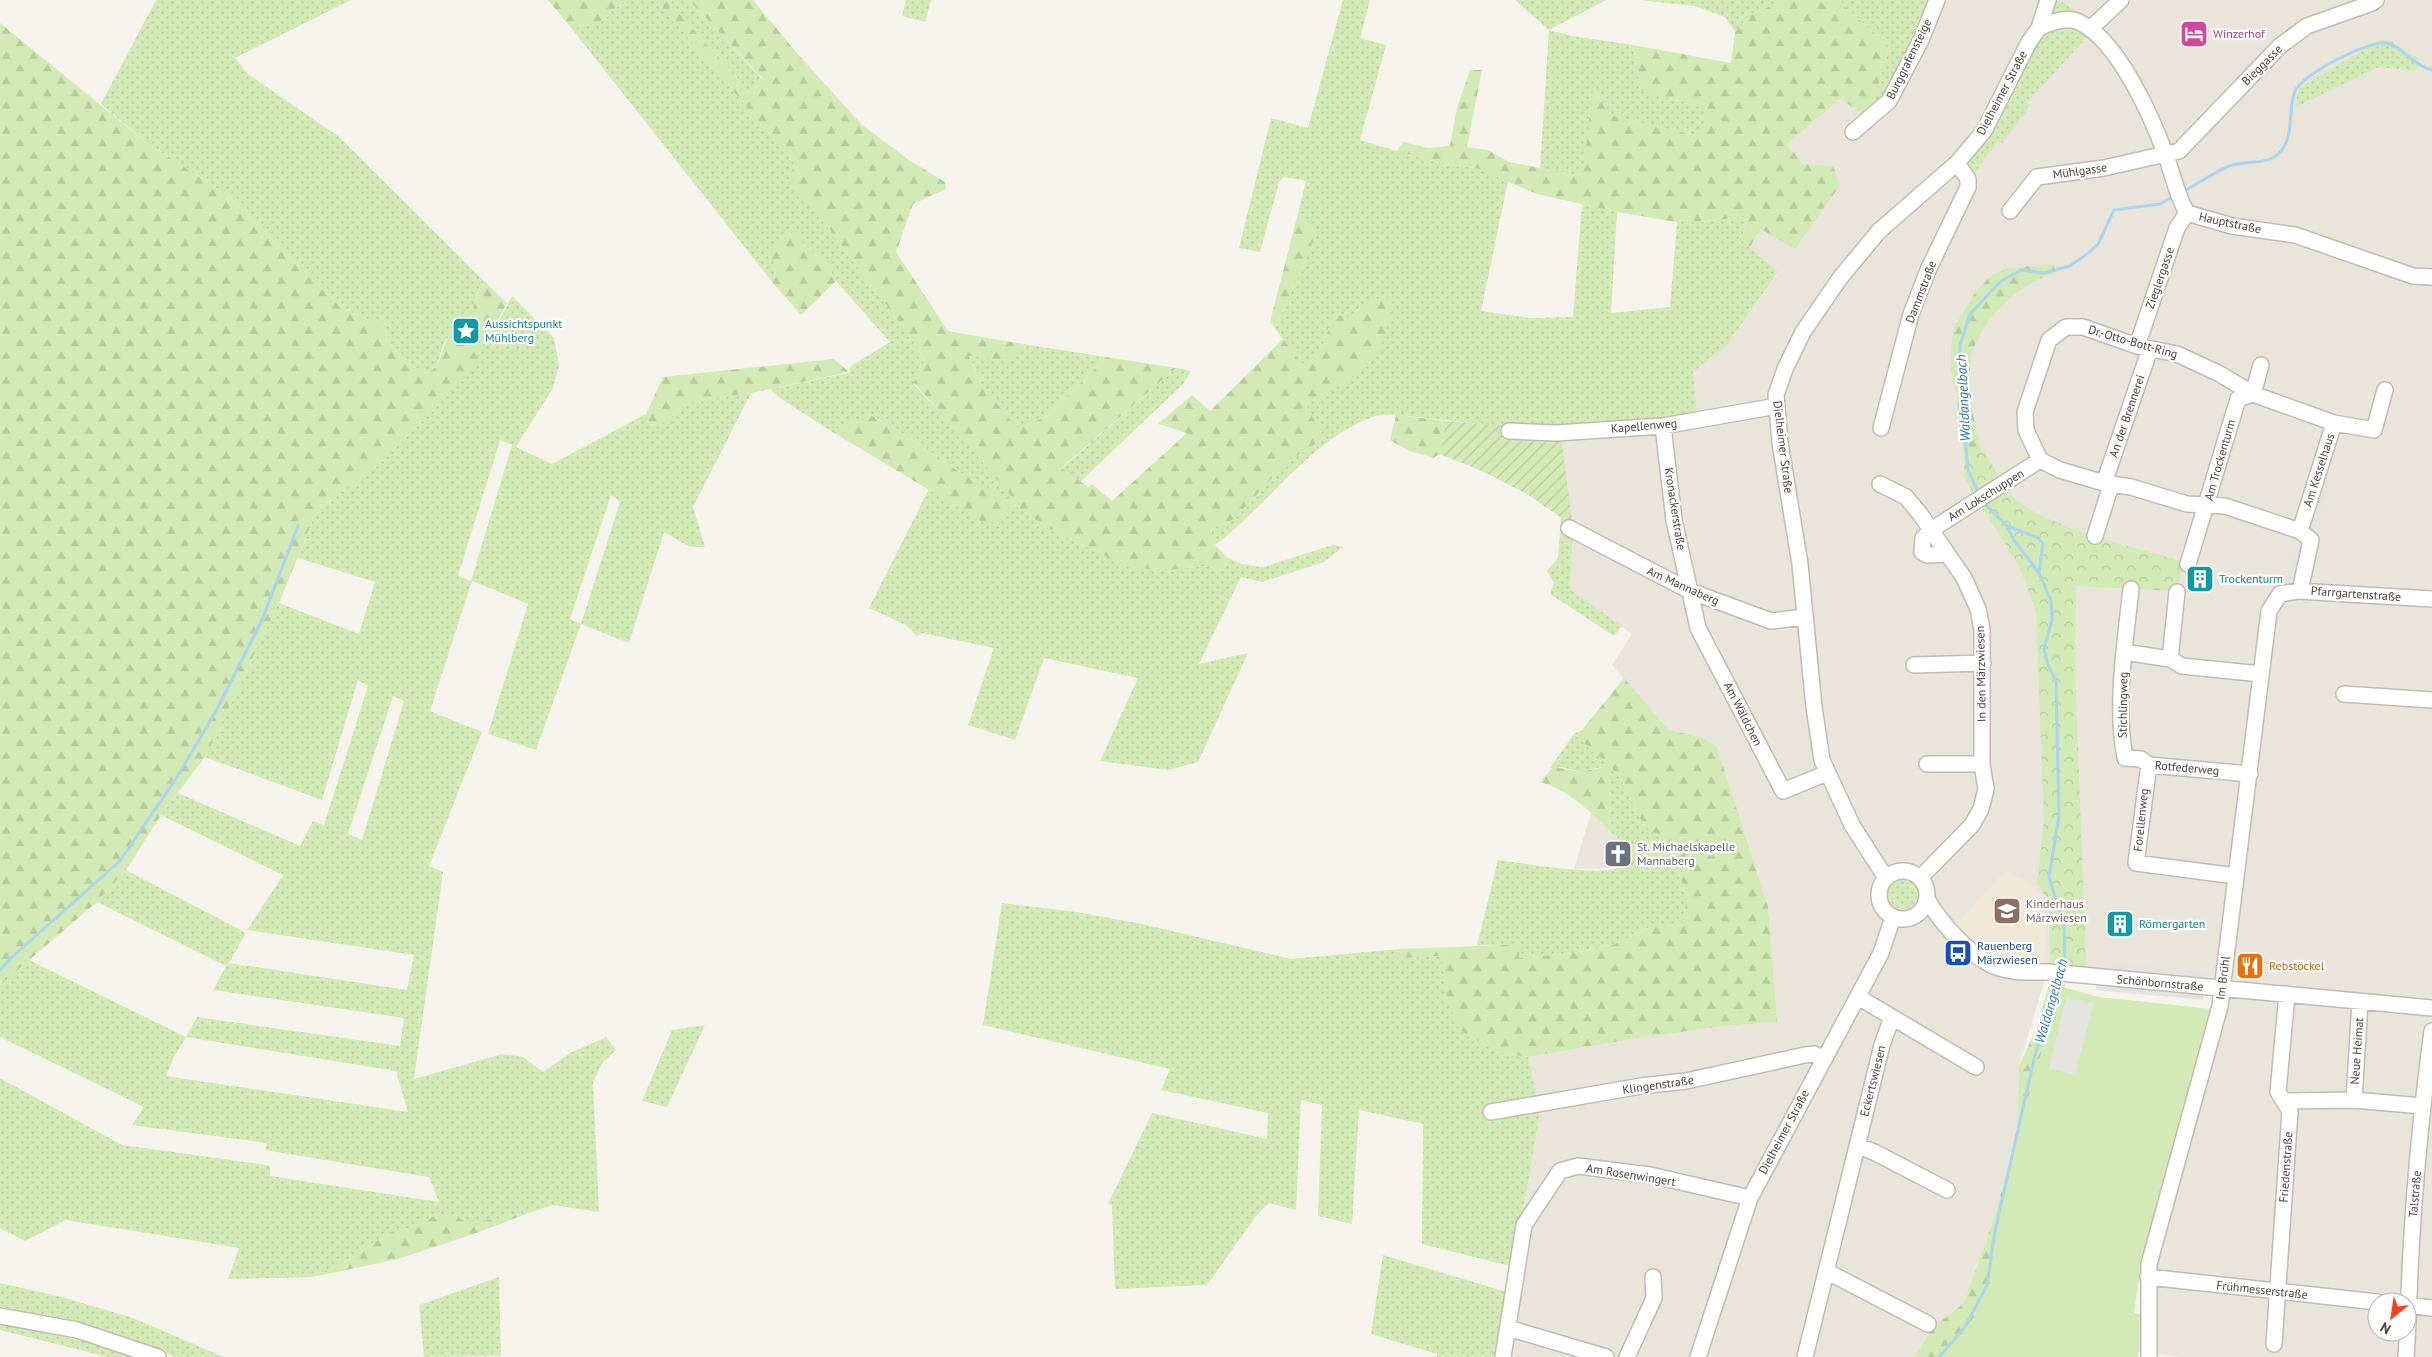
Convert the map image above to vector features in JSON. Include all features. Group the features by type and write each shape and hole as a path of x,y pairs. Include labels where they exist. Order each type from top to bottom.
{"street":[{"name":"Burggrafensteige","path":"1853,132 1889,101 1921,40 1937,0"},
{"name":"Dielheimer Straße","path":"1886,878 1821,776 1822,760 1814,707 1800,564 1780,443 1776,395 1785,369 1803,332 1840,278 1879,231 1957,163 1984,131 2029,42 2039,28 2048,0"},
{"path":"2039,28 2051,22 2071,20 2079,22 2096,34 2121,0"},
{"name":"Bieggasse","path":"2165,154 2179,151 2280,46 2307,26 2372,4 2376,0"},
{"name":"Hauptstraße","path":"2096,34 2120,63 2140,95 2165,154 2185,210 2232,226 2295,235 2414,276 2432,277"},
{"name":"Mühlgasse","path":"2010,211 2037,177 2104,168 2165,154"},
{"name":"Dammstraße","path":"1882,428 1911,314 1929,268 1968,187 1968,178 1957,163"},
{"name":"Zieglergasse","path":"2143,347 2177,228 2185,210"},
{"name":"Dr.-Otto-Bott-Ring","path":"2040,460 2026,430 2025,412 2050,340 2066,327 2075,326 2143,347 2177,354 2220,374 2252,394 2334,423"},
{"name":"An der Brennerei","path":"2096,536 2143,347"},
{"path":"2252,394 2261,365"},
{"name":"Am Kesselhaus","path":"2300,531 2334,423 2374,430 2385,390"},
{"name":"Am Trockenturm","path":"2188,564 2238,399 2252,394"},
{"name":"Kapellenweg","path":"1509,430 1556,433 1663,426 1777,406"},
{"name":"Kronackerstraße","path":"1663,426 1674,520 1690,592"},
{"path":"2040,460 2060,470 2108,484 2131,487 2187,504 2225,506 2300,531 2311,540 2300,591"},
{"name":"Am Lokschuppen","path":"1931,530 2040,460"},
{"name":"In den Märzwiesen","path":"1880,484 1906,497 1931,530 1964,578 1978,609 1982,630 1982,764 1986,789 1981,809 1964,835 1944,852 1920,878"},
{"name":"Am Mannaberg","path":"1569,528 1690,592 1771,621 1805,617"},
{"name":"Stichlingweg","path":"2125,758 2121,738 2124,652 2131,589"},
{"name":"Pfarrgartenstraße","path":"2280,594 2300,591 2432,599"},
{"name":"Am Wäldchen","path":"1690,592 1698,628 1783,791 1821,776"},
{"path":"2170,659 2178,592"},
{"name":"Im Brühl","path":"2149,1357 2149,1264 2220,1006 2269,611 2280,594"},
{"path":"2124,652 2170,659 2182,666 2261,674"},
{"path":"1914,665 1983,663"},
{"path":"2344,694 2432,700"},
{"name":"Rotfederweg","path":"2125,758 2141,759 2149,765 2250,774"},
{"path":"1927,764 1982,764"},
{"name":"Forellenweg","path":"2149,765 2136,863 2236,876"},
{"path":"1918,914 1927,899 1926,888 1920,878 1909,872 1897,872 1886,878 1879,895 1880,904 1885,912 1892,917 1906,919 1918,914 1937,916"},
{"name":"Schönbornstraße","path":"1927,899 1937,916 1977,956 1997,967 2011,971 2050,972 2432,1008"},
{"name":"Dielheimer Straße","path":"1698,1357 1750,1198 1823,1058 1881,953 1892,917"},
{"name":"Friedenstraße","path":"2274,1344 2290,1111 2278,1092 2287,994"},
{"path":"1858,997 1976,1067"},
{"name":"Neue Heimat","path":"2354,1100 2360,1002"},
{"name":"Eckertswiesen","path":"1805,1357 1882,1045 1892,1018"},
{"name":"Talstraße","path":"2409,1292 2411,1237 2422,1106 2432,1031"},
{"name":"Klingenstraße","path":"1491,1112 1641,1086 1686,1081 1806,1055 1814,1054 1823,1058"},
{"path":"2284,1100 2354,1100 2422,1106"},
{"path":"1858,1146 1874,1152 1948,1190"},
{"name":"Am Rosenwingert","path":"1503,1357 1524,1225 1560,1171 1578,1166 1650,1175 1750,1198"},
{"path":"1826,1271 1928,1324"},
{"path":"1627,1357 1654,1298 1653,1277"},
{"name":"Frühmesserstraße","path":"2148,1277 2367,1301"},
{"path":"2417,1306 2432,1308"},
{"path":"0,1316 77,1330 158,1357"},
{"path":"1508,1328 1606,1357"},
{"name":"Talstraße","path":"2406,1357 2407,1342"}],"shaded area":[{"path":"1935,0 2432,0 2432,1357 2183,1357 2154,1354 2153,1274 2229,982 2049,966 2019,1066 2017,1132 1996,1212 1964,1303 1931,1329 1915,1357 1495,1357 1510,1266 1526,1195 1540,1111 1528,1057 1638,1038 1724,1026 1776,1022 1768,906 1717,747 1704,738 1669,730 1612,665 1632,634 1570,591 1573,526 1560,430 1693,372 1727,345 1778,273 1750,247 1803,164 1787,144 1840,99 1864,115"},
{"path":"2323,478 2332,481 2317,527 2309,525"},
{"path":"2294,543 2306,545 2296,581 2286,578"},
{"path":"1944,559 1944,568 1927,568 1926,560"},
{"path":"1591,813 1634,853 1632,860 1619,868 1574,869"},
{"name":"Kinderhaus Märzwiesen","path":"2006,870 2034,886 2043,900 2046,921 2044,963 1989,959 1957,924"},
{"path":"2112,963 2206,972 2205,981 2111,972"},
{"path":"2096,982 2204,991 2203,1000 2096,990"},
{"path":"2066,998 2094,1003 2075,1075 2049,1068"}],"green space":[{"path":"156,0 351,0 235,58 248,74 338,136 484,281 477,292 471,319 446,340 436,365 427,374 409,364 393,348 384,322 371,321 341,308 230,197 147,143 101,104"},
{"path":"548,0 626,0 600,21 572,29"},
{"path":"626,0 656,0 795,164 789,181 817,213 915,343 926,363 913,384 965,439 1013,498 1012,503 1046,527 1129,567 1186,568 1203,566 1225,570 1228,558 1242,564 1263,567 1333,545 1343,547 1324,562 1262,582 1241,577 1199,664 1248,653 1198,762 1168,770 1100,761 1138,678 1044,658 1015,740 968,725 994,648 922,633 917,636 906,625 869,608 929,489 984,523 955,469 916,442 870,414 831,431 780,398 770,389 849,373 851,366 890,342 836,281 826,263 803,244 777,267 773,283 572,29 600,21"},
{"path":"656,0 667,0 749,91 763,79 689,0 753,0 796,52 862,125 909,160 945,182 946,189 913,204 896,252 948,331 1023,344 1006,360 969,356 982,385 1017,428 1048,416 1106,357 1176,368 1061,468 1088,487 1092,484 1112,501 1187,433 1158,424 1192,395 1210,411 1283,339 1306,368 1323,344 1334,314 1352,319 1361,307 1369,301 1393,297 1381,346 1369,364 1348,380 1306,405 1322,434 1315,444 1286,463 1234,519 1211,530 1215,545 1228,558 1225,570 1203,566 1170,570 1128,567 1046,527 1012,503 998,522 984,523 831,431 869,414 916,442 955,469 1012,502 1013,498 913,383 926,363 915,343 817,213 788,181 795,164"},
{"path":"667,0 689,0 763,80 749,91"},
{"path":"906,0 931,0 925,22 902,16"},
{"path":"1343,0 1370,0 1360,38 1386,45 1360,140 1428,160 1479,169 1508,181 1481,311 1529,318 1573,317 1582,204 1617,212 1611,313 1670,307 1677,222 1699,222 1741,217 1746,220 1742,240 1778,272 1727,345 1693,372 1697,415 1649,423 1533,429 1396,415 1375,416 1351,427 1310,457 1253,512 1215,545 1211,530 1234,519 1286,463 1315,444 1322,434 1306,405 1345,382 1371,362 1360,306 1352,319 1334,314 1323,344 1306,368 1275,329 1316,235 1298,213 1306,181 1284,177 1279,182 1260,252 1239,248 1271,118 1308,128"},
{"path":"1515,0 1606,0 1549,30"},
{"path":"1639,0 1786,0 1751,14 1735,32 1725,17 1695,6"},
{"path":"1786,0 1838,0 1889,47 1873,105 1864,115 1840,99 1787,144 1803,164 1833,166 1840,185 1795,249 1761,229 1750,247 1742,240 1746,220 1741,217 1699,222 1677,222 1617,212 1537,194 1479,169 1428,160 1397,151 1403,142 1428,148 1450,146 1457,108 1470,70 1482,70 1467,147 1488,150 1509,162 1577,175 1583,172 1593,88 1609,115 1697,136 1710,110 1641,90 1633,45 1731,63 1735,32 1751,14"},
{"path":"1838,0 1935,0 1880,107 1873,105 1889,47"},
{"path":"2054,0 2059,0 2081,13 2079,16 2053,14"},
{"path":"0,23 147,143 230,197 341,308 371,321 384,322 393,348 403,359 417,369 427,374 437,365 444,345 451,334 471,319 477,292 484,281 507,303 476,360 434,409 387,457 322,507 313,520 279,603 205,757 161,815 126,870 97,902 0,985"},
{"path":"2059,29 2075,31 2087,37 2028,102 2027,111 2002,143 1998,141 1972,176 1966,165 1983,142 2033,49 2046,34"},
{"path":"1549,30 1572,36 1633,45 1641,90 1711,110 1697,136 1609,115 1594,89 1583,172 1577,175 1540,168"},
{"path":"2380,40 2389,40 2420,60 2415,71 2379,67 2296,107 2298,89"},
{"path":"1298,213 1316,235 1275,329 1270,322"},
{"path":"797,229 803,244 826,263 836,281 801,315 773,283 777,267 766,251"},
{"path":"2054,264 2055,273 2031,284 2000,307 1972,351 1970,369 1971,401 1989,481 1970,453 1964,452 1958,422 1958,400 1951,369 1954,327 1976,291 1992,275 2009,268"},
{"path":"512,296 554,338 559,366 553,388 516,447 552,464 646,414 649,424 660,425 682,406 699,400 751,393 693,507 705,547 690,547 664,532 629,643 581,624 536,750 488,734 528,604 472,581 430,711 482,732 429,866 443,872 414,1079 502,1054 523,1057 543,1072 570,1053 606,1037 616,1050 602,1063 593,1082 599,1212 553,1205 529,1213 469,1223 453,1215 436,1215 417,1225 382,1238 351,1258 313,1277 228,1279 239,1248 66,1220 25,1241 0,1228 0,1078 122,1145 260,1164 270,1166 270,1176 439,1202 429,1177 265,1150 267,1143 132,1125 144,1107 0,1037 0,985 29,960 186,1037 197,1017 400,1046 404,1018 213,990 226,966 97,902 126,870 246,933 229,963 407,990 414,955 247,930 283,875 161,815 178,793 300,846 313,821 324,825 368,686 358,680 322,800 205,757 279,603 359,634 375,582 298,558 313,520 322,507 387,457 434,409 497,325","holes":["500,440 512,445 471,581 458,576","611,495 620,502 581,624 570,619","393,696 404,701 362,840 348,834","186,1037 396,1071 408,1112 166,1076 174,1057"]},
{"path":"1023,344 1106,357 1048,416 1017,428 982,385 969,355 1006,360"},
{"path":"834,359 849,372 751,393 699,400 682,406 660,425 649,424 646,414 663,377"},
{"path":"1176,368 1191,371 1184,383 1080,482 1061,469"},
{"path":"1396,415 1446,421 1440,454 1433,458 1407,450 1390,440"},
{"path":"1446,421 1560,430 1573,526 1527,494 1482,471 1440,454"},
{"path":"1964,452 1985,452 2002,482 2014,498 2048,519 2119,544 2185,562 2175,591 2076,586 2075,668 2086,968 2050,965 2049,901 2037,883 2044,822 2036,612 2019,566 1964,478"},
{"path":"1561,518 1573,526 1570,590 1622,626 1614,636 1550,594 1554,583 1547,571 1558,558"},
{"path":"1624,678 1669,730 1704,738 1717,747 1768,906 1777,1022 1724,1026 1638,1038 1528,1057 1496,1052 1462,1031 1447,1003 1442,956 1397,958 1399,949 1510,945 1520,947 1519,958 1573,953 1615,944 1650,927 1682,926 1687,898 1671,847 1643,824 1621,779 1611,767 1609,830 1569,795 1540,782 1553,767 1581,772 1610,766 1574,734 1582,730"},
{"path":"1574,734 1610,766 1621,779 1643,824 1671,847 1687,898 1682,927 1650,927 1615,944 1573,953 1519,958 1520,947 1477,945 1498,860 1594,871 1624,866 1633,856 1634,853 1609,830 1610,786 1601,767 1581,772 1561,767 1550,768"},
{"path":"1903,879 1913,884 1918,894 1913,904 1903,909 1893,904 1888,894 1893,884"},
{"path":"1002,903 1076,912 1142,924 1291,959 1399,949 1398,958 1442,956 1447,1003 1496,1052 1528,1057 1540,1111 1526,1195 1510,1266 1422,1244 1423,1124 1359,1110 1352,1224 1318,1216 1322,1105 1301,1100 1296,1210 1269,1203 1256,1216 1207,1285 1115,1289 1112,1205 1108,1204 1152,1113 1267,1139 1268,1113 1161,1090 1170,1069 983,1025"},
{"path":"2049,983 2065,984 2030,1113 1988,1296 1963,1357 1915,1357 1931,1329 1964,1303 1996,1212 2017,1132 2019,1066 2039,1023"},
{"path":"2062,987 2099,997 2213,1009 2140,1272 2134,1313 2144,1315 2146,1353 2138,1352 2138,1357 1946,1357 1977,1313 1990,1286 1996,1236 2011,1168 2034,1077"},
{"path":"705,1025 667,1107 642,1101 672,1030"},
{"path":"529,1213 398,1259 313,1277 351,1258 382,1238 417,1225 436,1215 453,1215 469,1223"},
{"path":"1383,1255 1507,1292 1495,1357 1437,1357 1437,1354 1371,1334"},
{"path":"499,1277 501,1356 424,1357 419,1305"},
{"path":"0,1283 62,1297 133,1318 224,1357 175,1357 107,1331 38,1315 0,1309"},
{"path":"0,1323 92,1343 136,1357 108,1357 0,1330"}],"waterway":[{"name":"Waldangelbach","path":"2182,192 2232,165 2259,162 2277,155 2286,144 2295,91 2310,76 2337,59 2379,43 2387,43 2393,45 2420,65 2432,70"},
{"name":"Waldangelbach","path":"1979,494 1968,470 1960,380 1960,345 1970,314 2001,281 2021,270 2044,273 2070,266 2087,254 2098,244 2114,210 2160,204 2174,196"},
{"name":"Waldangelbach","path":"1983,502 2006,525 2014,540 2039,573 2051,600 2052,620 2044,649 2048,665 2056,681 2059,816 2049,877 2064,925 2065,960 2063,969"},
{"path":"0,970 12,957 120,861 177,777 216,711 262,620 298,526"},
{"name":"Waldangelbach","path":"2007,526 2038,538 2043,544 2039,573"},
{"name":"Waldangelbach","path":"1939,1357 1965,1327 1987,1285 1995,1231 2035,1055 2060,977"}],"place":[{"name":"Winzerhof","path":"2194,34"},
{"name":"Aussichtspunkt Mühlberg","path":"466,331"},
{"name":"Trockenturm","path":"2200,579"},
{"name":"St. Michaelskapelle Mannaberg","path":"1618,854"},
{"name":"Kinderhaus Märzwiesen","path":"2007,911"},
{"name":"Römergarten","path":"2120,924"},
{"name":"Rauenberg Märzwiesen","path":"1958,953"},
{"name":"Rebstöckel","path":"2250,966"}]}
